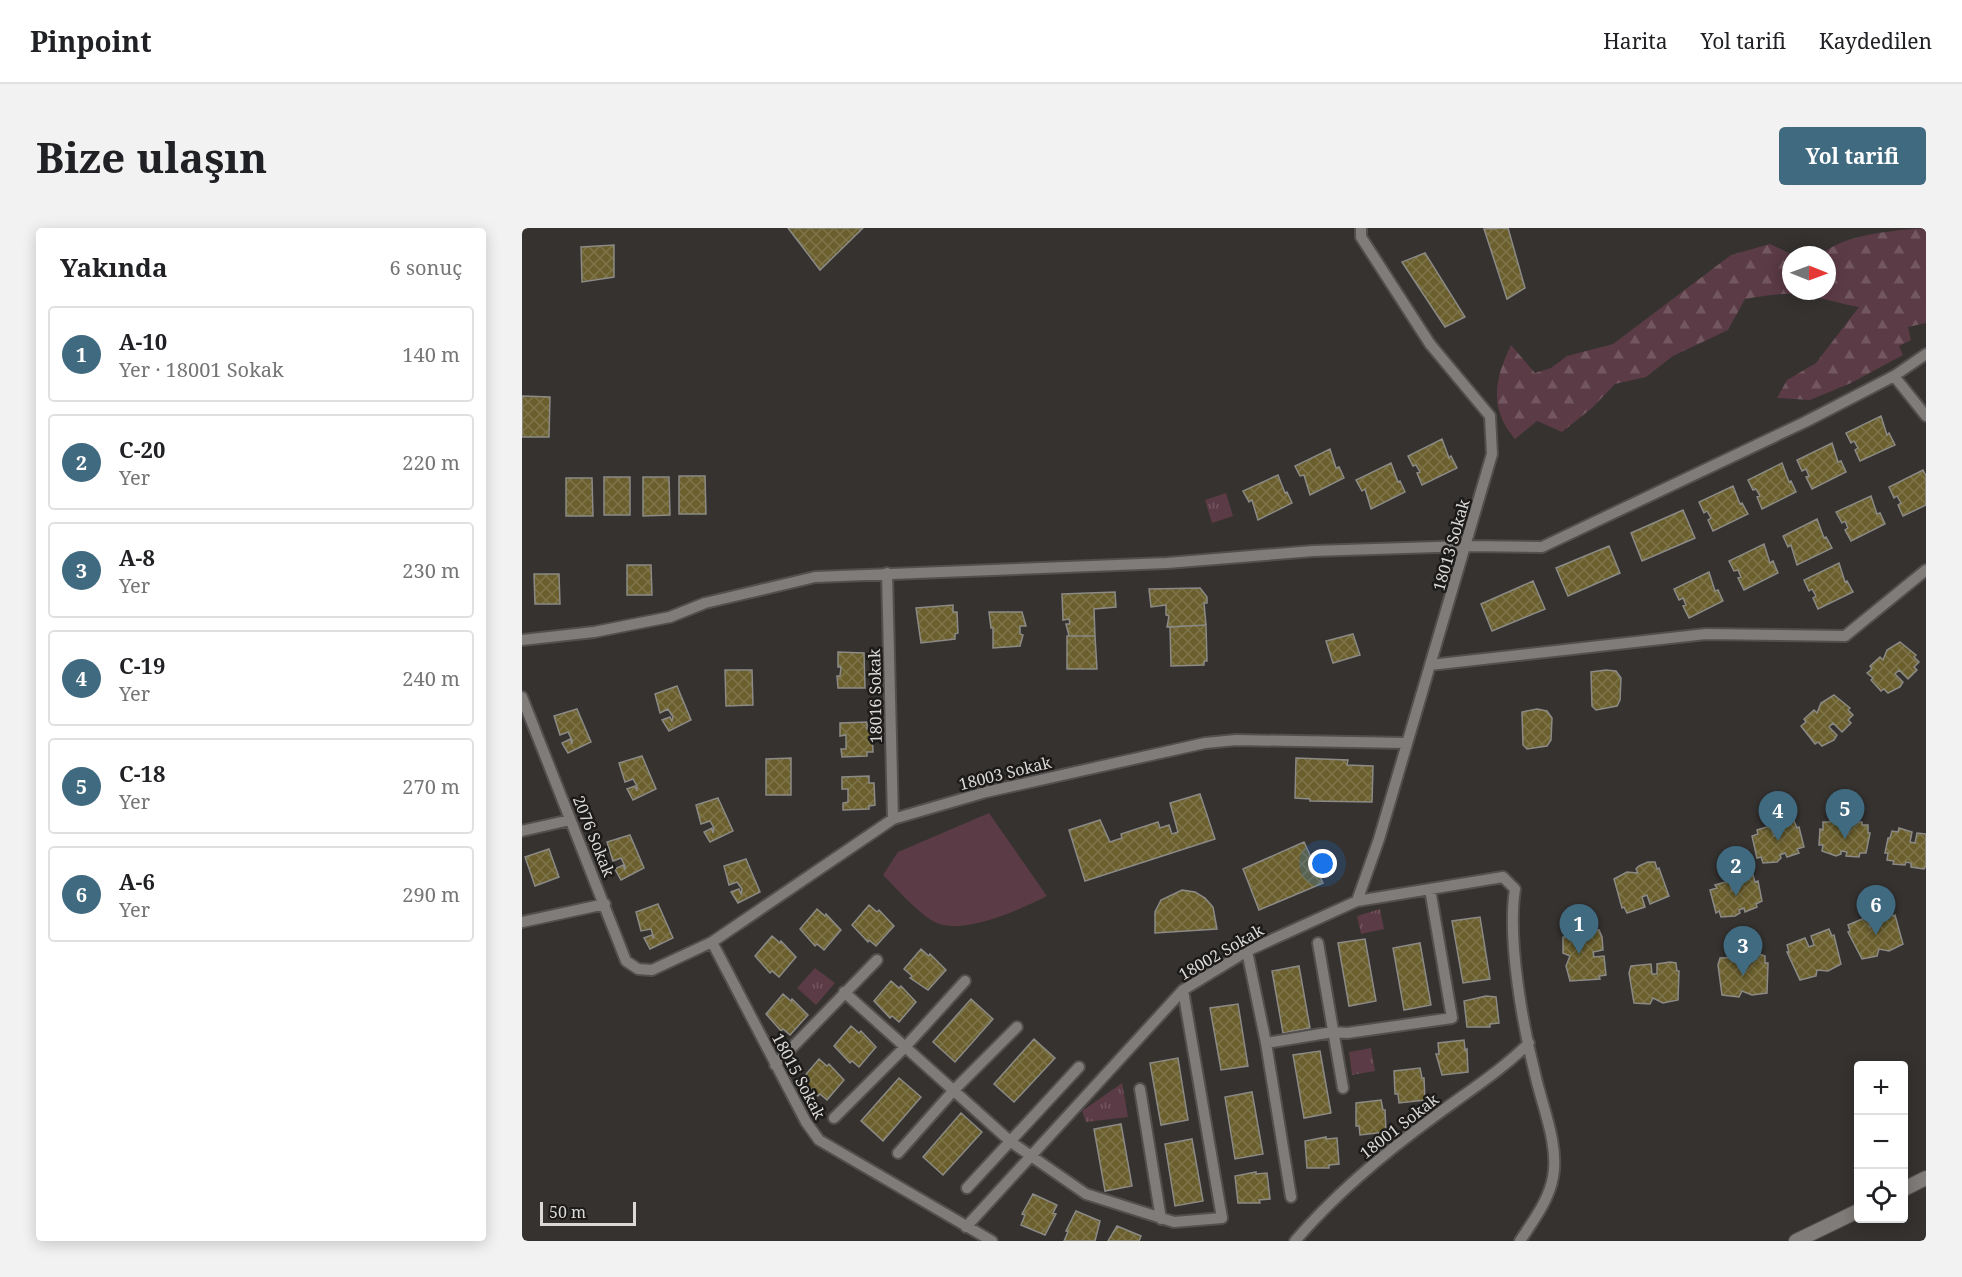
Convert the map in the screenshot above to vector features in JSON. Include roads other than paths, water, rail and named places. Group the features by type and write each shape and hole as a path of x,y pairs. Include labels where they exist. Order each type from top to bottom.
{"street":[{"name":"18013 Sokak","path":"1357,901 1467,546 1492,454 1490,416 1430,344 1361,237 1361,228"},
{"path":"522,640 594,632 670,617 705,603 814,577 1134,565 1313,551 1467,546 1542,547 1805,422 1894,376 1926,354"},
{"path":"1894,376 1926,416"},
{"path":"1430,665 1684,635 1845,636 1926,570"},
{"name":"18016 Sokak","path":"887,573 893,819"},
{"name":"2076 Sokak","path":"522,697 626,961 638,969 652,970"},
{"name":"18003 Sokak","path":"652,970 712,942 893,819 986,792 1205,743 1236,740 1407,743"},
{"path":"522,831 570,820"},
{"name":"18002 Sokak","path":"966,1227 1183,990 1247,951 1357,901 1503,878 1515,889 1512,936 1529,1043"},
{"path":"1266,1043 1333,1032 1347,1033 1452,1018 1430,889"},
{"path":"522,922 605,904"},
{"name":"18015 Sokak","path":"712,942 775,1065 819,1140 992,1241"},
{"path":"1318,943 1343,1088"},
{"path":"1247,951 1266,1043 1291,1197"},
{"path":"775,1065 877,960"},
{"path":"834,1118 906,1046 965,981"},
{"path":"844,992 1029,1156 1086,1194 1174,1222 1222,1218 1183,990"},
{"path":"898,1153 954,1090 1017,1027"},
{"path":"1520,1241 1550,1192 1554,1174 1552,1144 1529,1043"},
{"name":"18001 Sokak","path":"1295,1241 1348,1185 1400,1142 1511,1061 1529,1043"},
{"path":"967,1188 1078,1067"},
{"path":"1140,1089 1161,1219"},
{"path":"1908,1187 1926,1178"},
{"path":"1796,1241 1854,1212"}],"place":[{"name":"C-18","path":"1845,839"},
{"name":"C-19","path":"1778,841"},
{"name":"C-20","path":"1736,896"},
{"name":"A-6","path":"1876,935"},
{"name":"A-10","path":"1579,954"},
{"name":"A-8","path":"1743,976"}]}
